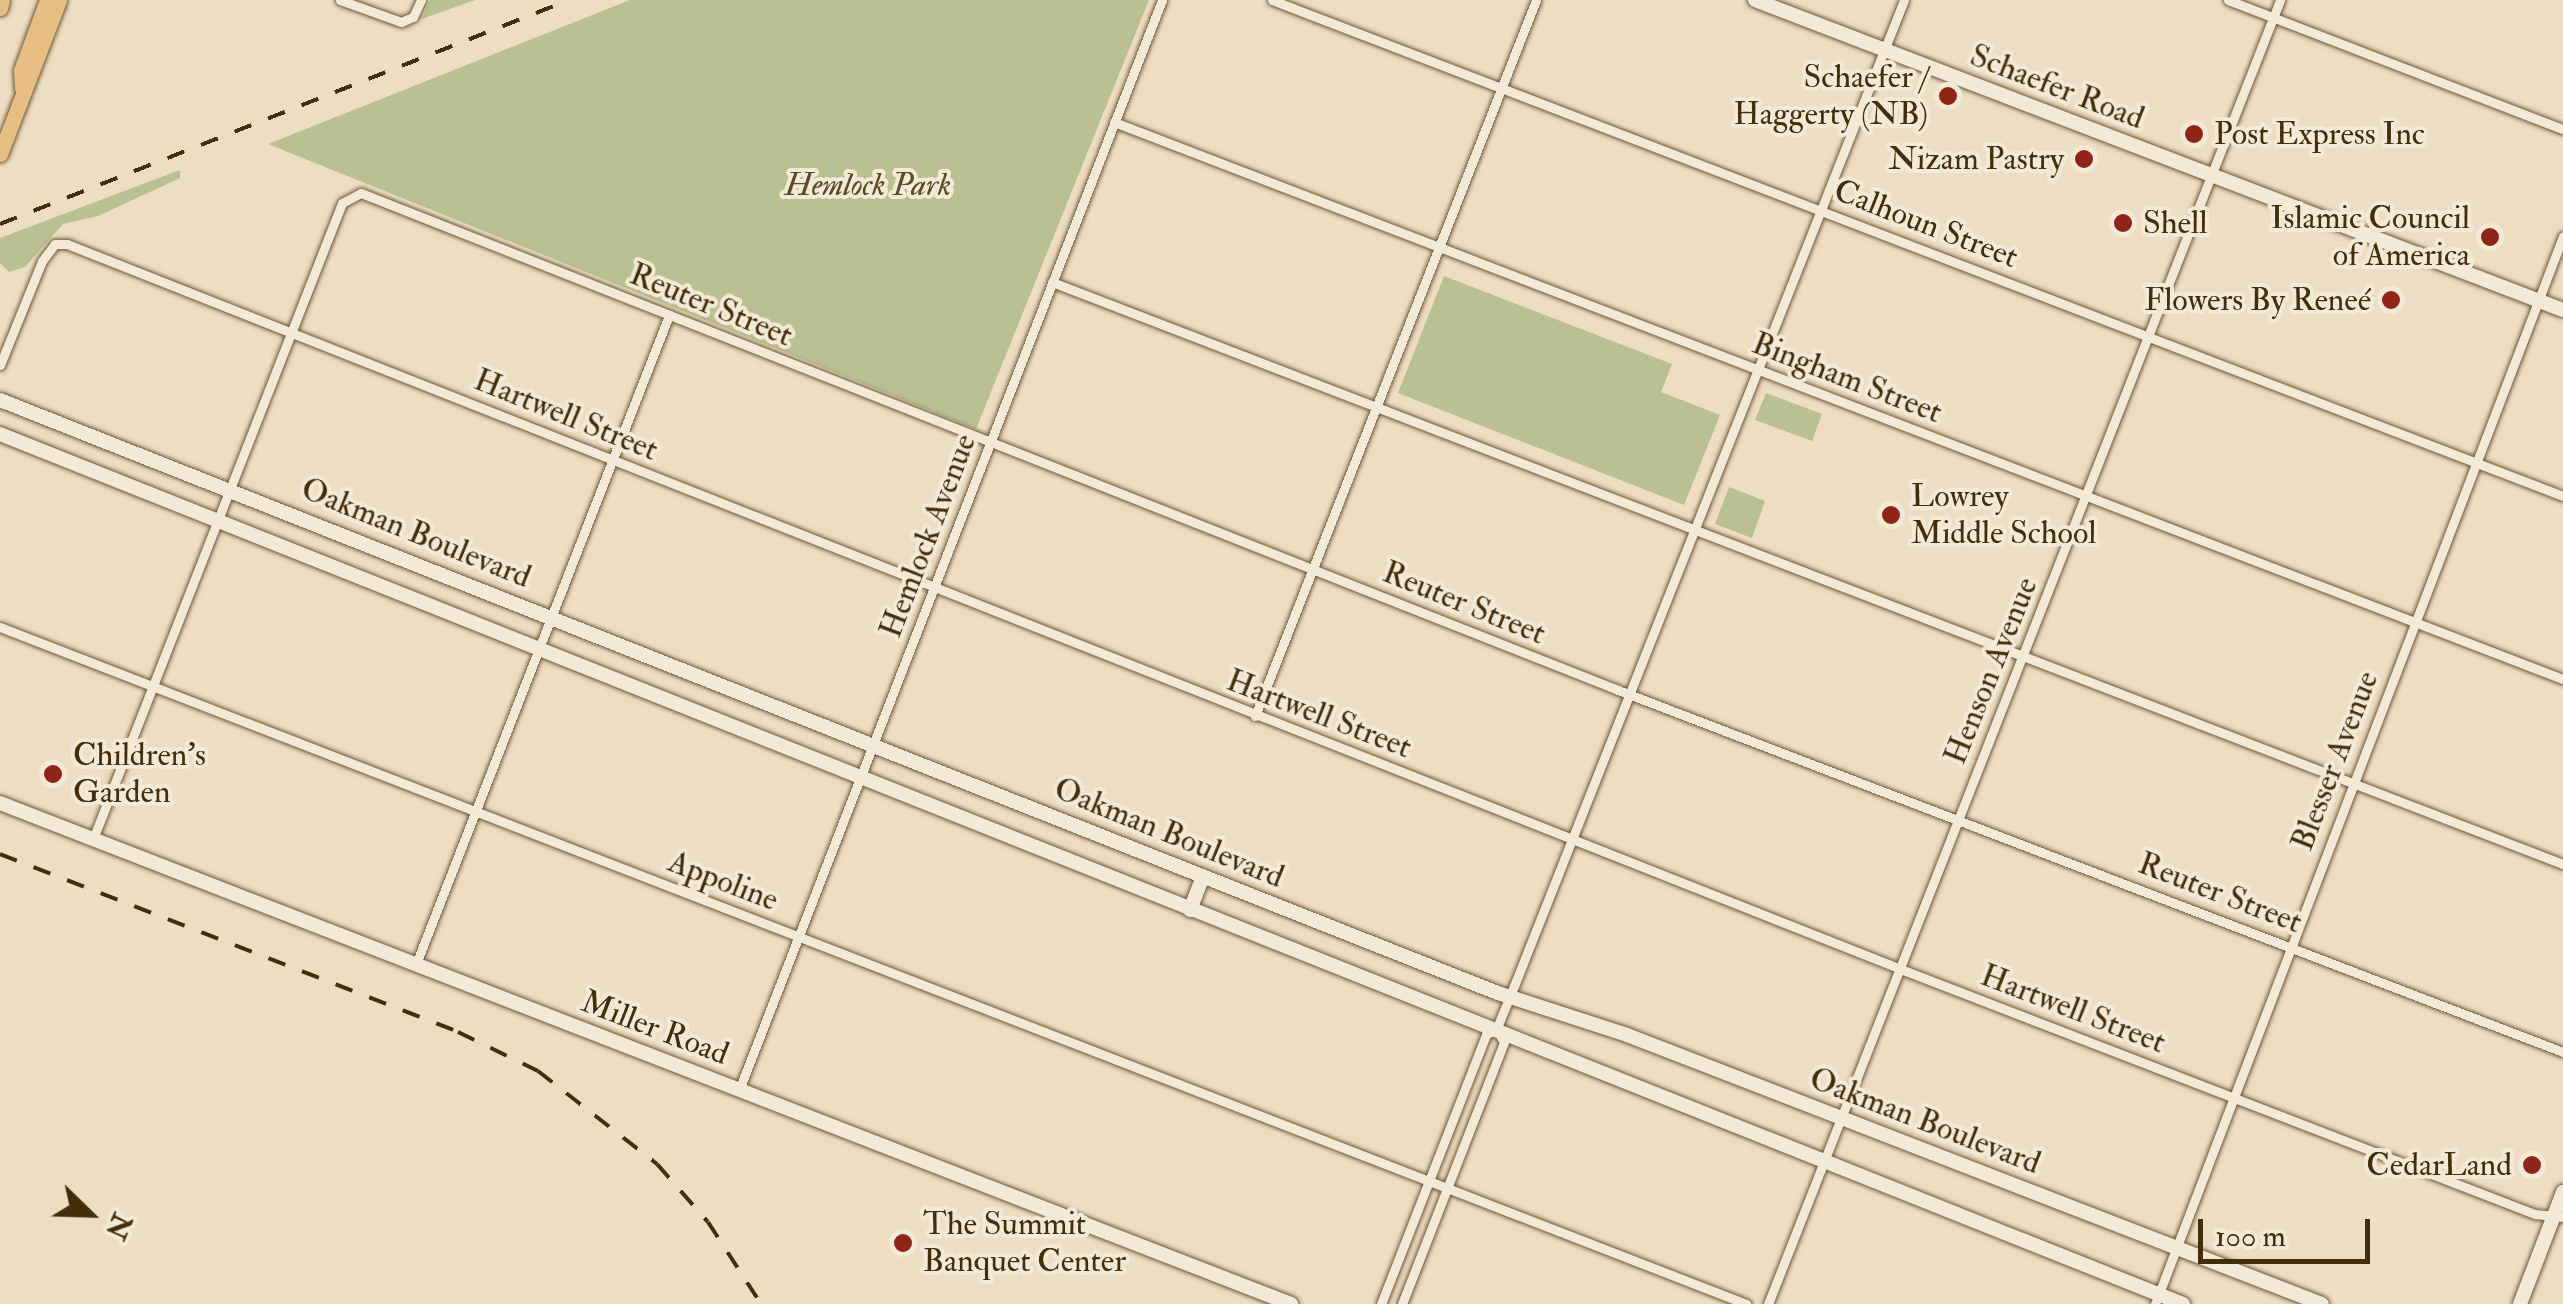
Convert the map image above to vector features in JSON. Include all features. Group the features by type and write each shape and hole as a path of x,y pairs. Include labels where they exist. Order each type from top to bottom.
{"main road":[{"path":"0,8 2,0"},
{"path":"22,98 21,70 47,0"},
{"path":"0,154 59,0"}],"street":[{"path":"340,0 408,21 421,0"},
{"name":"Hemlock Avenue","path":"739,1090 1162,0"},
{"name":"Calhoun Street","path":"1272,0 2563,496"},
{"path":"1254,716 1536,0"},
{"name":"Schaefer Road","path":"1755,0 2563,310"},
{"path":"1381,1304 1486,1034 1496,1030 1510,997 1904,0"},
{"path":"2228,0 2563,129"},
{"name":"Henson Avenue","path":"1768,1304 1957,819 2025,658 2280,0"},
{"name":"Bingham Street","path":"1114,122 2563,680"},
{"name":"Reuter Street","path":"291,333 324,248 350,195 361,193 1631,695 2563,1052"},
{"name":"Blesser Avenue","path":"2157,1299 2563,236"},
{"name":"Hartwell Street","path":"0,365 42,261 61,243 1898,968 2531,1212 2558,1216"},
{"path":"1052,282 2563,864"},
{"path":"416,964 669,315"},
{"path":"93,838 291,333"},
{"name":"Oakman Boulevard","path":"0,400 1510,997 1840,1117 2322,1304"},
{"name":"Oakman Boulevard","path":"0,434 1496,1030 2157,1299 2182,1304"},
{"name":"Appoline","path":"0,627 1746,1304"},
{"name":"Miller Road","path":"0,802 1291,1304"},
{"path":"1190,910 1203,876"},
{"path":"1402,1304 1504,1042 1496,1030"},
{"path":"1457,1109 1475,1116"},
{"path":"2520,1304 2558,1216 2563,1192"},
{"path":"1396,1264 1414,1272"}],"green space":[{"path":"430,0 475,0 422,19"},
{"name":"Hemlock Park","path":"630,0 1149,0 976,429 268,144"},
{"path":"180,170 180,178 98,216 63,224 25,267 9,272 0,263 0,238"},
{"path":"1444,276 1672,364 1661,392 1720,415 1684,505 1398,393"},
{"path":"1766,393 1822,414 1812,441 1755,420"},
{"path":"1729,487 1765,501 1752,538 1715,524"}],"railway":[{"path":"0,224 569,0"},
{"path":"0,854 458,1032 538,1071 657,1164 708,1222 761,1304"}],"place":[{"name":"Schaefer / Haggerty (NB)","path":"1948,96"},
{"name":"Post Express Inc","path":"2194,134"},
{"name":"Nizam Pastry","path":"2084,159"},
{"name":"Shell","path":"2123,223"},
{"name":"Islamic Council of America","path":"2490,237"},
{"name":"Flowers By Reneé","path":"2391,300"},
{"name":"Lowrey Middle School","path":"1891,515"},
{"name":"Children's Garden","path":"53,774"},
{"name":"CedarLand","path":"2532,1165"},
{"name":"The Summit Banquet Center","path":"903,1243"}]}
